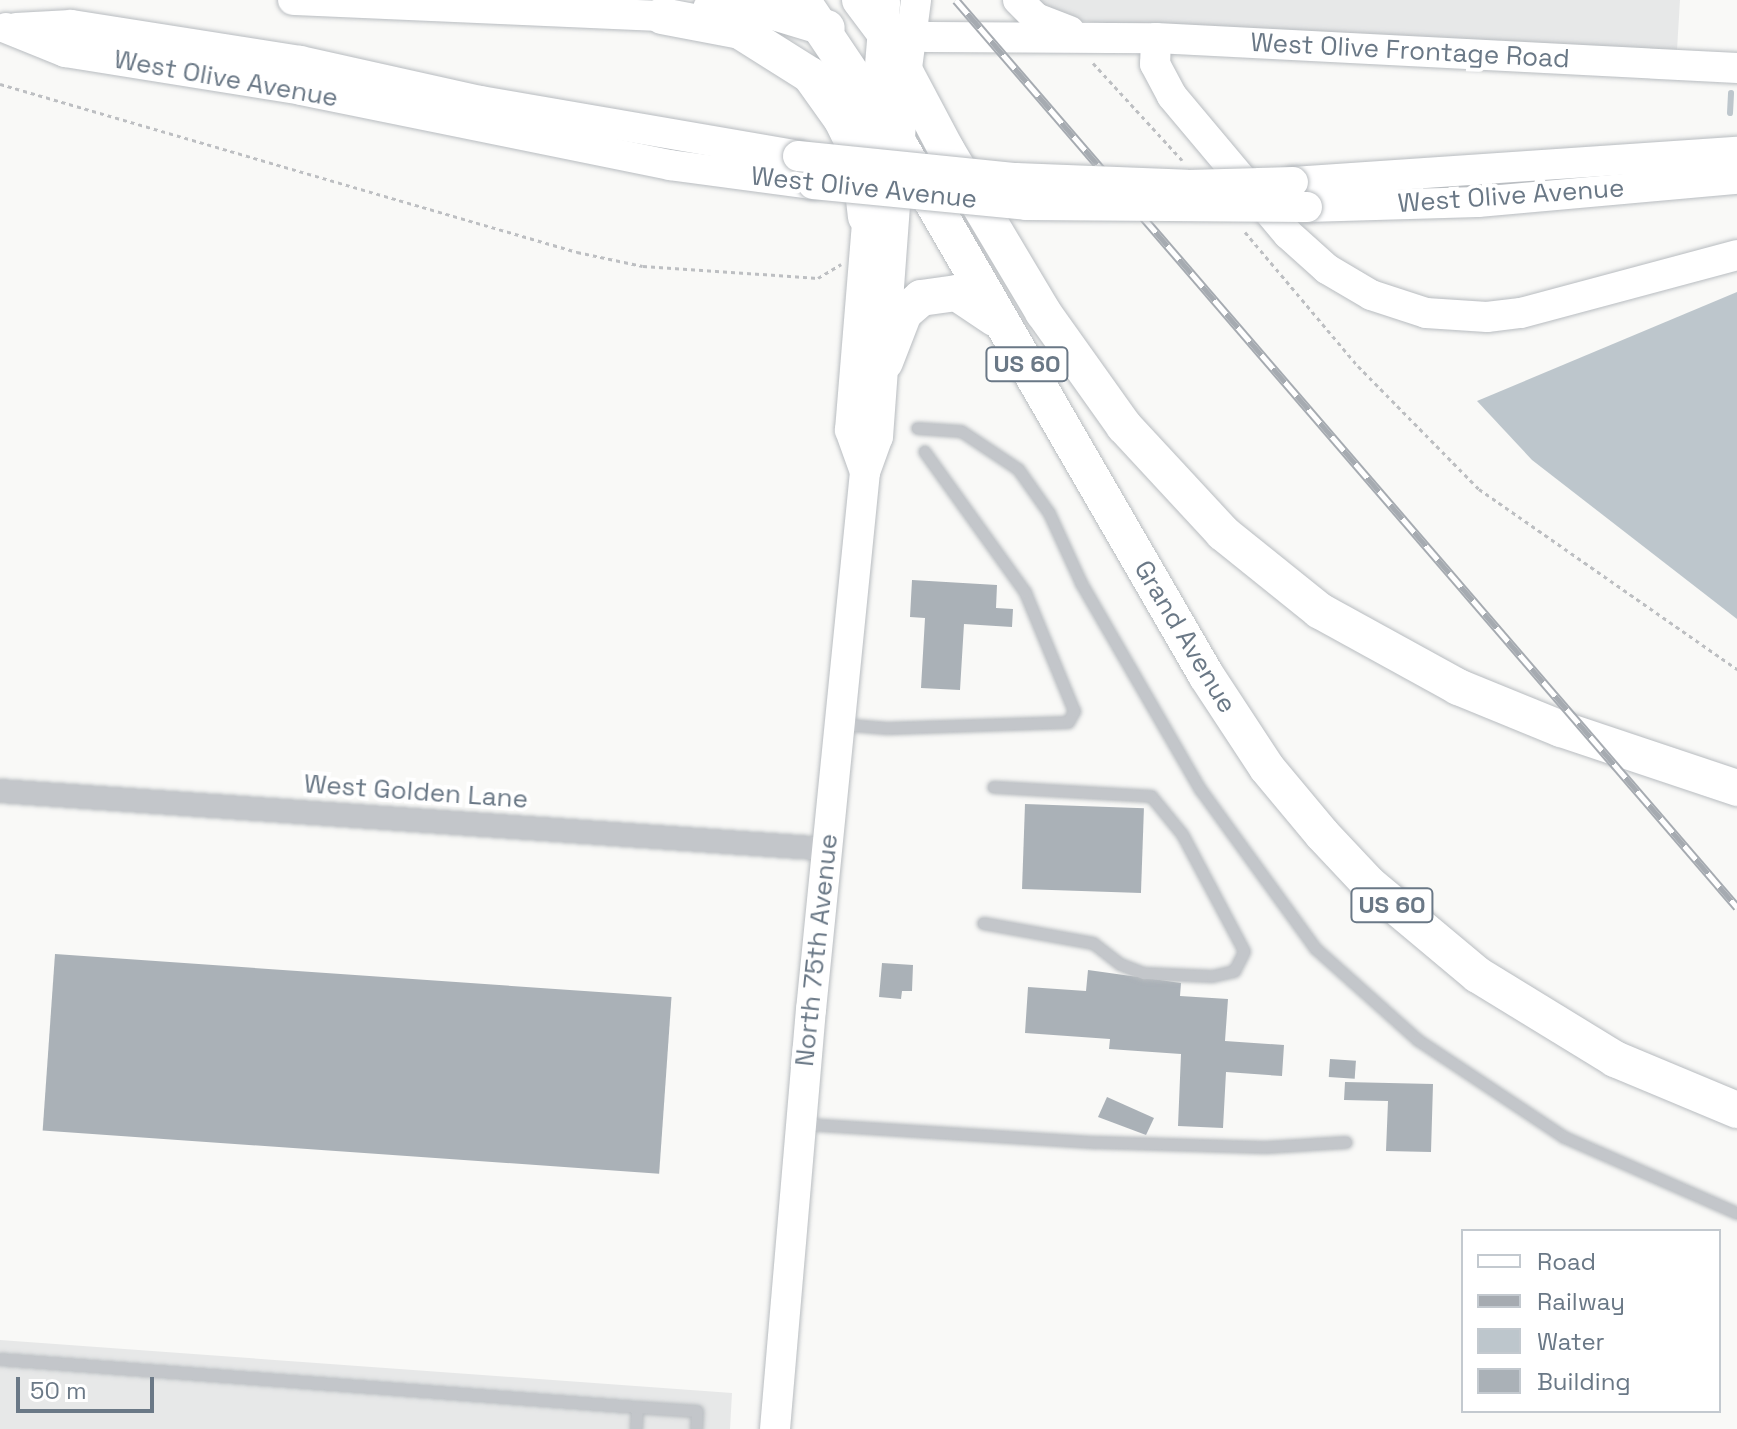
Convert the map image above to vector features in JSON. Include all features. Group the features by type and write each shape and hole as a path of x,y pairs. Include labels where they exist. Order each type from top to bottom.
{"highway":[{"name":"Grand Avenue","path":"860,0 893,22 891,88 900,146 1206,675 1267,768 1322,834 1380,894 1478,975 1615,1059 1737,1110"},
{"path":"662,16 722,5 774,12 810,8 893,22"},
{"name":"Grand Avenue","path":"810,8 891,88"},
{"path":"662,16 740,31 810,75 842,120 859,155 866,217"},
{"name":"US 60","path":"891,88 946,149 1032,296 1124,426 1178,489 1272,576 1372,642 1486,700 1737,788"},
{"path":"885,362 904,313 934,293 973,300 1011,337"}],"main road":[{"path":"293,0 662,16"},
{"path":"893,22 916,0"},
{"path":"1018,0 1045,24 1088,48"},
{"path":"893,22 1088,48"},
{"name":"West Olive Avenue","path":"3,28 71,25 254,54 638,130 798,156 1016,178 1478,202 1737,179"},
{"name":"West Olive Avenue","path":"3,28 65,52 301,90 670,165 813,184 1026,205 1300,195 1737,152"},
{"path":"1156,38 1160,78 1249,188 1327,269 1371,295 1426,313 1487,317 1521,313 1737,255"},
{"name":"West Olive Frontage Road","path":"1088,48 1156,38 1737,68"},
{"name":"North 75th Avenue","path":"865,472 850,430 866,217 891,88"},
{"name":"North 75th Avenue","path":"775,1429 800,1123 865,472 878,437 900,146"}],"street":[{"name":"West Golden Lane","path":"0,791 827,849"}],"lane":[{"path":"917,428 961,431 1018,469 1049,513 1081,583 1200,789 1258,875 1325,958 1418,1040 1551,1129 1647,1177 1737,1213"},
{"path":"840,724 887,728 1068,722 1074,711 1025,592 924,451"},
{"path":"983,923 1093,943 1120,964 1144,973 1212,976 1234,971 1244,951 1182,834 1151,796 993,787"},
{"path":"800,1123 1095,1142 1265,1147 1346,1142"},
{"path":"0,1359 697,1411 696,1429"},
{"path":"636,1429 637,1407"}],"path":[{"path":"1088,48 1191,170"},
{"path":"0,84 515,237 643,266 818,278 832,266 863,261"},
{"path":"1241,227 1358,366 1479,489 1737,669"}],"shaded area":[{"path":"1031,0 1680,0 1677,50 1142,26 1068,20"},
{"path":"0,1340 732,1393 730,1429 0,1429"}],"water":[{"path":"1737,292 1737,619 1532,460 1477,401"}],"building":[{"path":"912,580 997,585 996,608 1013,609 1012,627 964,624 960,690 921,688 925,618 910,617"},
{"path":"1025,804 1144,808 1141,893 1022,889"},
{"path":"55,954 671,997 659,1174 43,1131"},
{"path":"882,963 913,965 912,991 902,991 901,999 879,997"},
{"path":"1088,970 1181,983 1180,996 1228,999 1225,1041 1284,1045 1282,1076 1226,1072 1223,1128 1178,1126 1181,1054 1109,1049 1110,1039 1025,1033 1028,987 1086,991"},
{"path":"1330,1059 1356,1061 1355,1079 1329,1077"},
{"path":"1345,1082 1433,1084 1431,1152 1386,1151 1388,1101 1344,1100"},
{"path":"1107,1097 1154,1118 1146,1135 1098,1117"}],"waterway":[{"path":"1730,113 1731,93"}],"railway":[{"path":"956,0 1737,907"}]}
